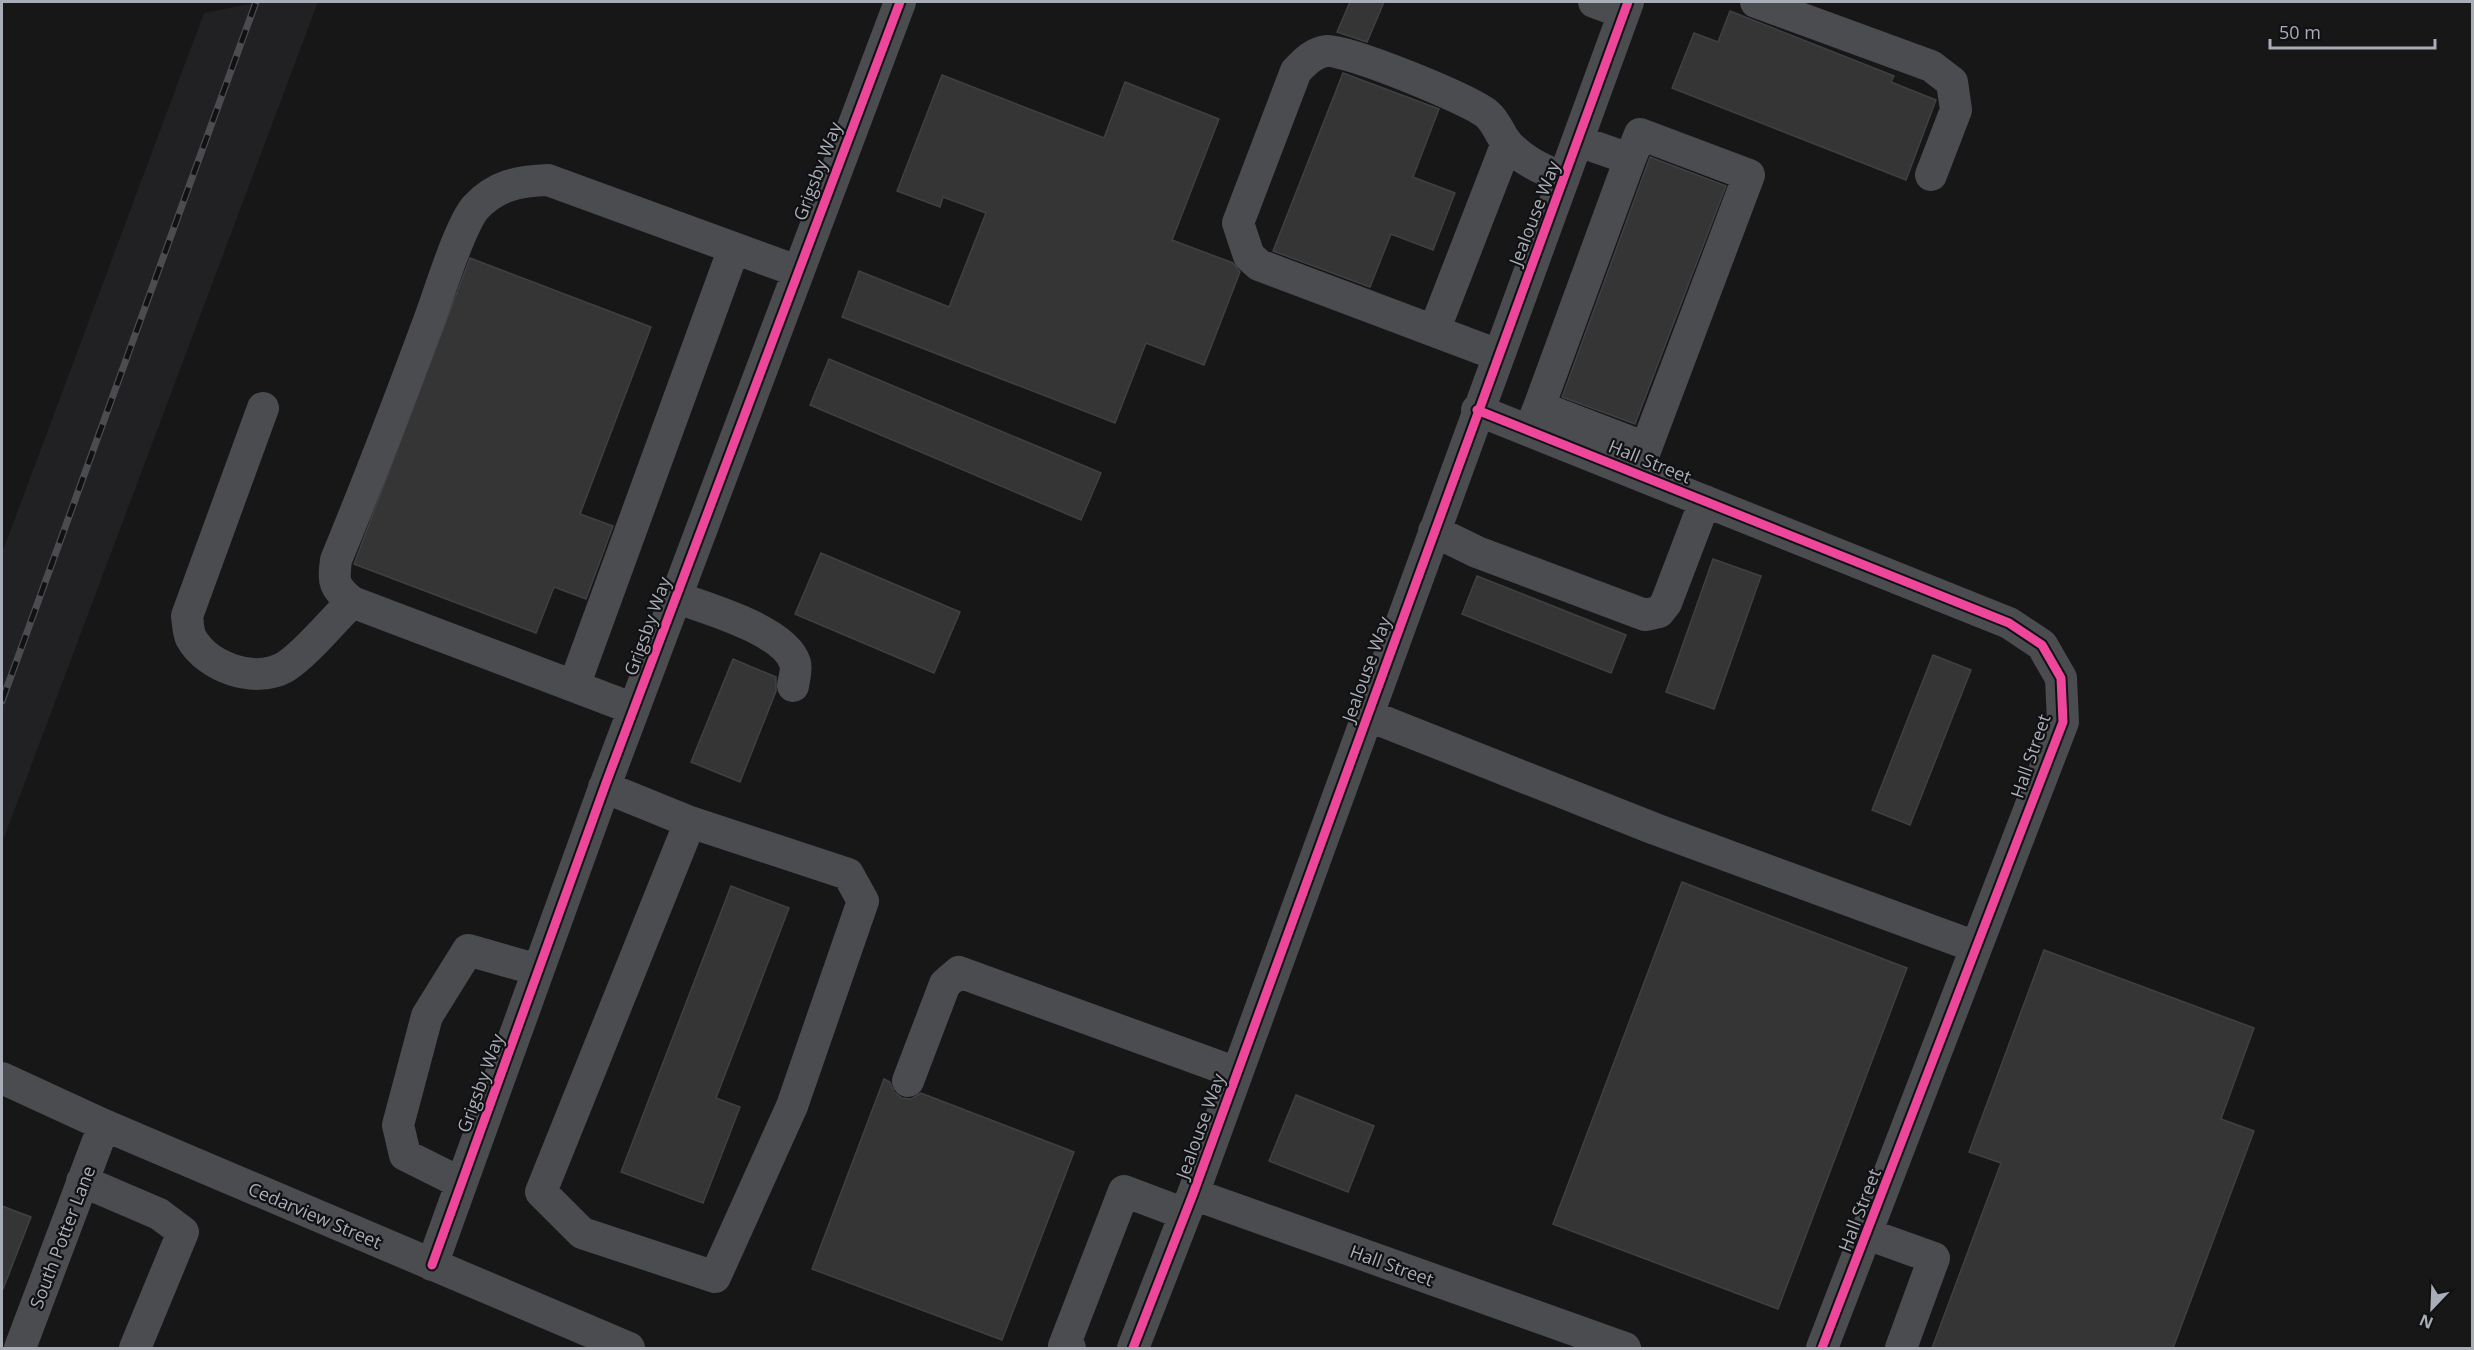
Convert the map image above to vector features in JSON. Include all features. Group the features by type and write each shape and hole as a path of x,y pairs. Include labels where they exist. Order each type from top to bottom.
{"street":[{"name":"Grigsby Way","path":"432,1265 604,787 900,2"},
{"path":"1594,2 1626,7"},
{"path":"1756,2 1931,66 1952,82 1956,110 1931,175"},
{"name":"Jealouse Way","path":"1133,1348 1189,1204 1626,7"},
{"path":"1498,355 1259,265 1249,256 1238,223 1296,71 1310,57 1328,51 1351,55 1469,103 1488,115 1507,143 1524,159 1564,178"},
{"path":"1534,419 1640,134 1749,175 1641,460"},
{"path":"1578,141 1630,159"},
{"path":"1434,331 1507,143"},
{"path":"634,709 352,602 339,591 333,579 336,560 381,451 456,249 473,210 490,193 515,181 548,180 797,271"},
{"path":"574,686 734,248"},
{"path":"263,408 187,616 190,637 202,653 220,665 236,672 264,674 285,666 352,602"},
{"name":"Hall Street","path":"1478,410 1534,419 1641,460 1705,501 2009,623 2042,645 2061,678 2063,722 1822,1348"},
{"path":"1434,531 1477,552 1645,615 1659,612 1666,603 1705,501"},
{"path":"675,597 772,637 788,649 795,664 793,686"},
{"path":"1367,715 1655,829 1976,947"},
{"path":"604,787 690,822 848,874 863,902 792,1106 715,1277 582,1233 541,1192 690,822"},
{"path":"461,1183 405,1155 398,1125 427,1016 468,950 538,970"},
{"path":"908,1081 945,984 959,972 1237,1073"},
{"name":"Cedarview Street","path":"2,1078 104,1125 629,1348"},
{"name":"South Potter Lane","path":"20,1348 104,1125"},
{"path":"82,1181 159,1214 183,1232 135,1348"},
{"name":"Hall Street","path":"1070,1348 1064,1346 1124,1191 1189,1204 1625,1348"},
{"path":"1867,1234 1934,1258 1901,1348"}],"shaded area":[{"path":"260,2 318,2 2,843 2,553 204,13"}],"building":[{"path":"1350,2 1384,2 1367,42 1337,32"},
{"path":"1730,11 1894,76 1891,82 1936,100 1906,180 1672,88 1694,33 1718,42"},
{"path":"1343,73 1439,109 1413,177 1455,193 1433,250 1391,234 1370,287 1273,251"},
{"path":"942,75 1104,138 1125,82 1219,119 1172,240 1233,263 1240,272 1204,365 1146,343 1115,423 842,317 859,271 949,307 986,213 943,197 940,207 897,191"},
{"path":"1650,157 1726,186 1635,424 1562,397"},
{"path":"470,258 651,327 580,514 613,526 586,599 554,587 536,633 354,564"},
{"path":"829,359 1101,473 1081,520 810,405"},
{"path":"821,553 960,612 934,673 795,614"},
{"path":"1713,559 1761,576 1714,709 1666,692"},
{"path":"1477,576 1626,635 1611,673 1462,614"},
{"path":"1933,655 1971,670 1910,825 1872,810"},
{"path":"733,659 776,677 776,691 740,782 691,762"},
{"path":"1682,882 1907,968 1778,1309 1553,1224"},
{"path":"731,886 789,908 716,1098 740,1107 703,1203 621,1172"},
{"path":"2044,950 2254,1028 2221,1119 2254,1131 2173,1348 1932,1348 2001,1163 1969,1152"},
{"path":"884,1079 890,1082 894,1092 902,1098 911,1099 921,1093 1074,1152 1002,1340 812,1269"},
{"path":"1296,1095 1374,1126 1348,1192 1269,1161"},
{"path":"2,1206 31,1217 3,1289 2,1289"}],"railway":[{"path":"2,701 256,2"}],"cycle path":[{"path":"432,1265 606,783 900,2"},
{"path":"1133,1348 1193,1194 1628,2"},
{"path":"1477,410 2009,623 2042,645 2061,678 2063,722 1822,1348"}]}
